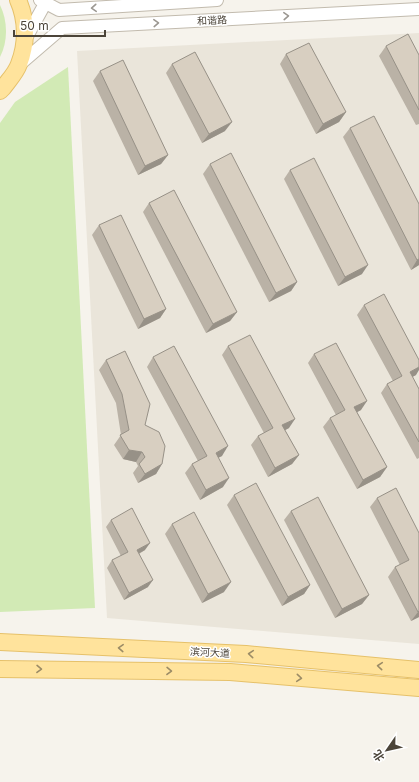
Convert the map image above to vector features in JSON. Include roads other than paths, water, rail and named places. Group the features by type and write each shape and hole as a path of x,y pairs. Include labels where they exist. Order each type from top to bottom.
{"main road":[{"path":"0,91 4,88 19,65 26,38 23,11 18,0"},
{"name":"滨河大道","path":"0,642 246,654 419,670"},
{"name":"滨河大道","path":"0,669 230,672 419,688"}],"street":[{"name":"和谐路","path":"44,1 59,10 217,0"},
{"path":"26,38 44,1"},
{"name":"和谐路","path":"19,65 62,28 419,9"}]}
